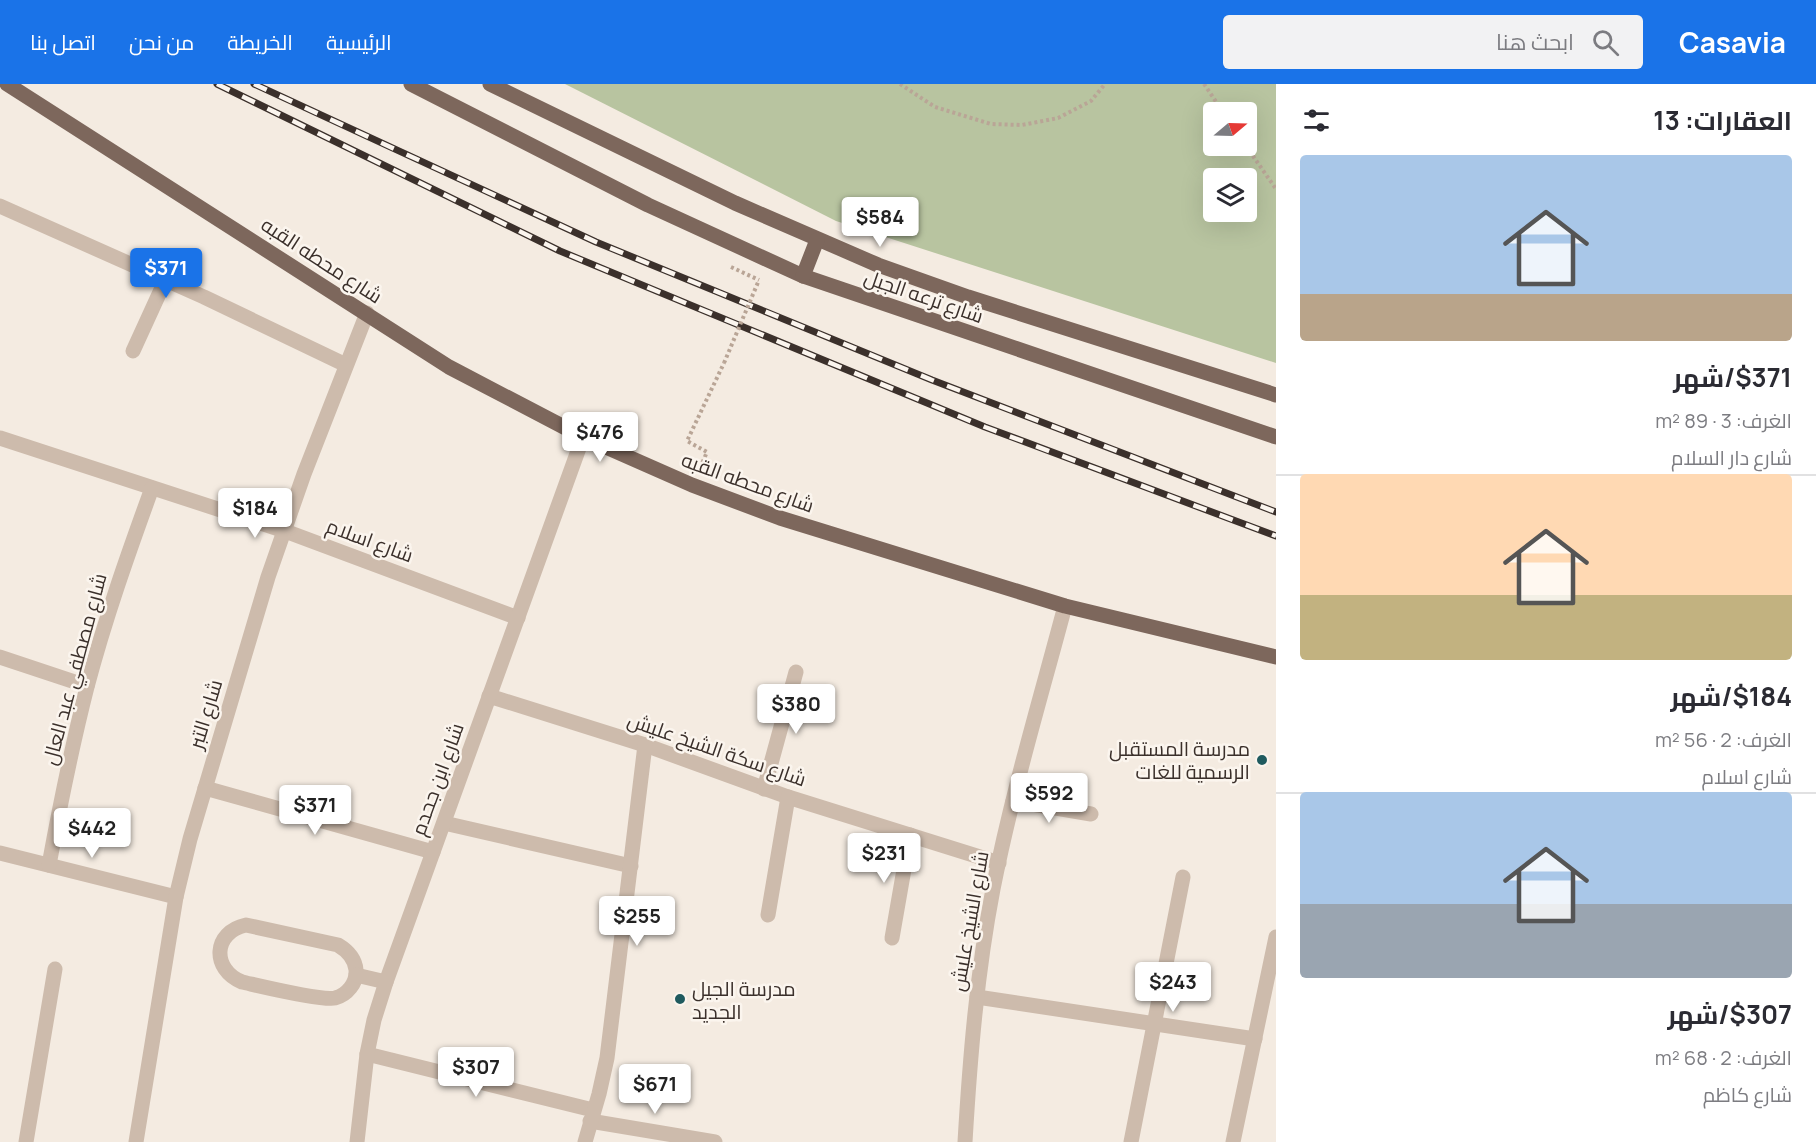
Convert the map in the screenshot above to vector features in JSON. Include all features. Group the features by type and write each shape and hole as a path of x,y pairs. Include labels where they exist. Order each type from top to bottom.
{"main road":[{"name":"شارع محطه القبه","path":"7,84 449,367 583,437 692,485 780,518 1065,606 1276,657"},
{"name":"شارع ترعه الجبل","path":"411,84 648,205 803,276 1276,437"},
{"name":"شارع ترعه الجبل","path":"490,84 735,203 878,265 968,297 1276,395"},
{"path":"803,276 817,240"}],"street":[{"path":"0,206 346,365"},
{"path":"133,351 165,281"},
{"name":"شارع التبر","path":"136,1142 176,897 205,788 268,577 367,313"},
{"name":"شارع ابن جحدم","path":"357,1142 367,1054 374,1020 386,982 583,437"},
{"name":"شارع اسلام","path":"0,438 285,531 518,618"},
{"name":"شارع مصطفي عبد العال","path":"49,865 66,775 87,686 116,588 152,488"},
{"name":"شارع الشيخ عليش","path":"965,1142 969,1062 976,998 999,862 1065,606"},
{"path":"0,657 87,686"},
{"path":"764,789 796,672"},
{"name":"شارع سكة الشيخ عليش","path":"489,696 645,745 788,797 999,862"},
{"path":"585,1142 607,1058 645,745"},
{"path":"205,788 433,852"},
{"path":"768,915 788,797"},
{"path":"1013,801 1091,814"},
{"path":"444,823 631,866"},
{"path":"892,938 910,835"},
{"path":"0,853 176,897"},
{"path":"1131,1142 1183,877"},
{"path":"255,926 338,945 352,957 356,966 356,975 354,983 344,995 329,999 242,982 233,979 222,965 220,947 224,939 237,927 255,926"},
{"path":"1233,1142 1276,937"},
{"path":"26,1142 55,969"},
{"path":"356,975 386,982"},
{"path":"976,998 1255,1038"},
{"path":"367,1054 592,1116 694,1140 715,1142"}],"path":[{"path":"900,84 935,107 991,124 1012,124 1058,118 1091,101 1105,84"},
{"path":"1204,84 1216,102"},
{"path":"1253,156 1276,189"},
{"path":"692,485 707,452 687,441 724,363 759,280"}],"green space":[{"path":"565,84 1276,84 1276,363 836,221"}],"railway":[{"path":"217,84 560,251 985,427 1276,536"},
{"path":"254,84 596,242 932,380 1276,512"}],"place":[{"name":"مدرسة المستقبل الرسمية للغات","path":"1262,760"},
{"name":"مدرسة الجيل الجديد","path":"680,999"}]}
